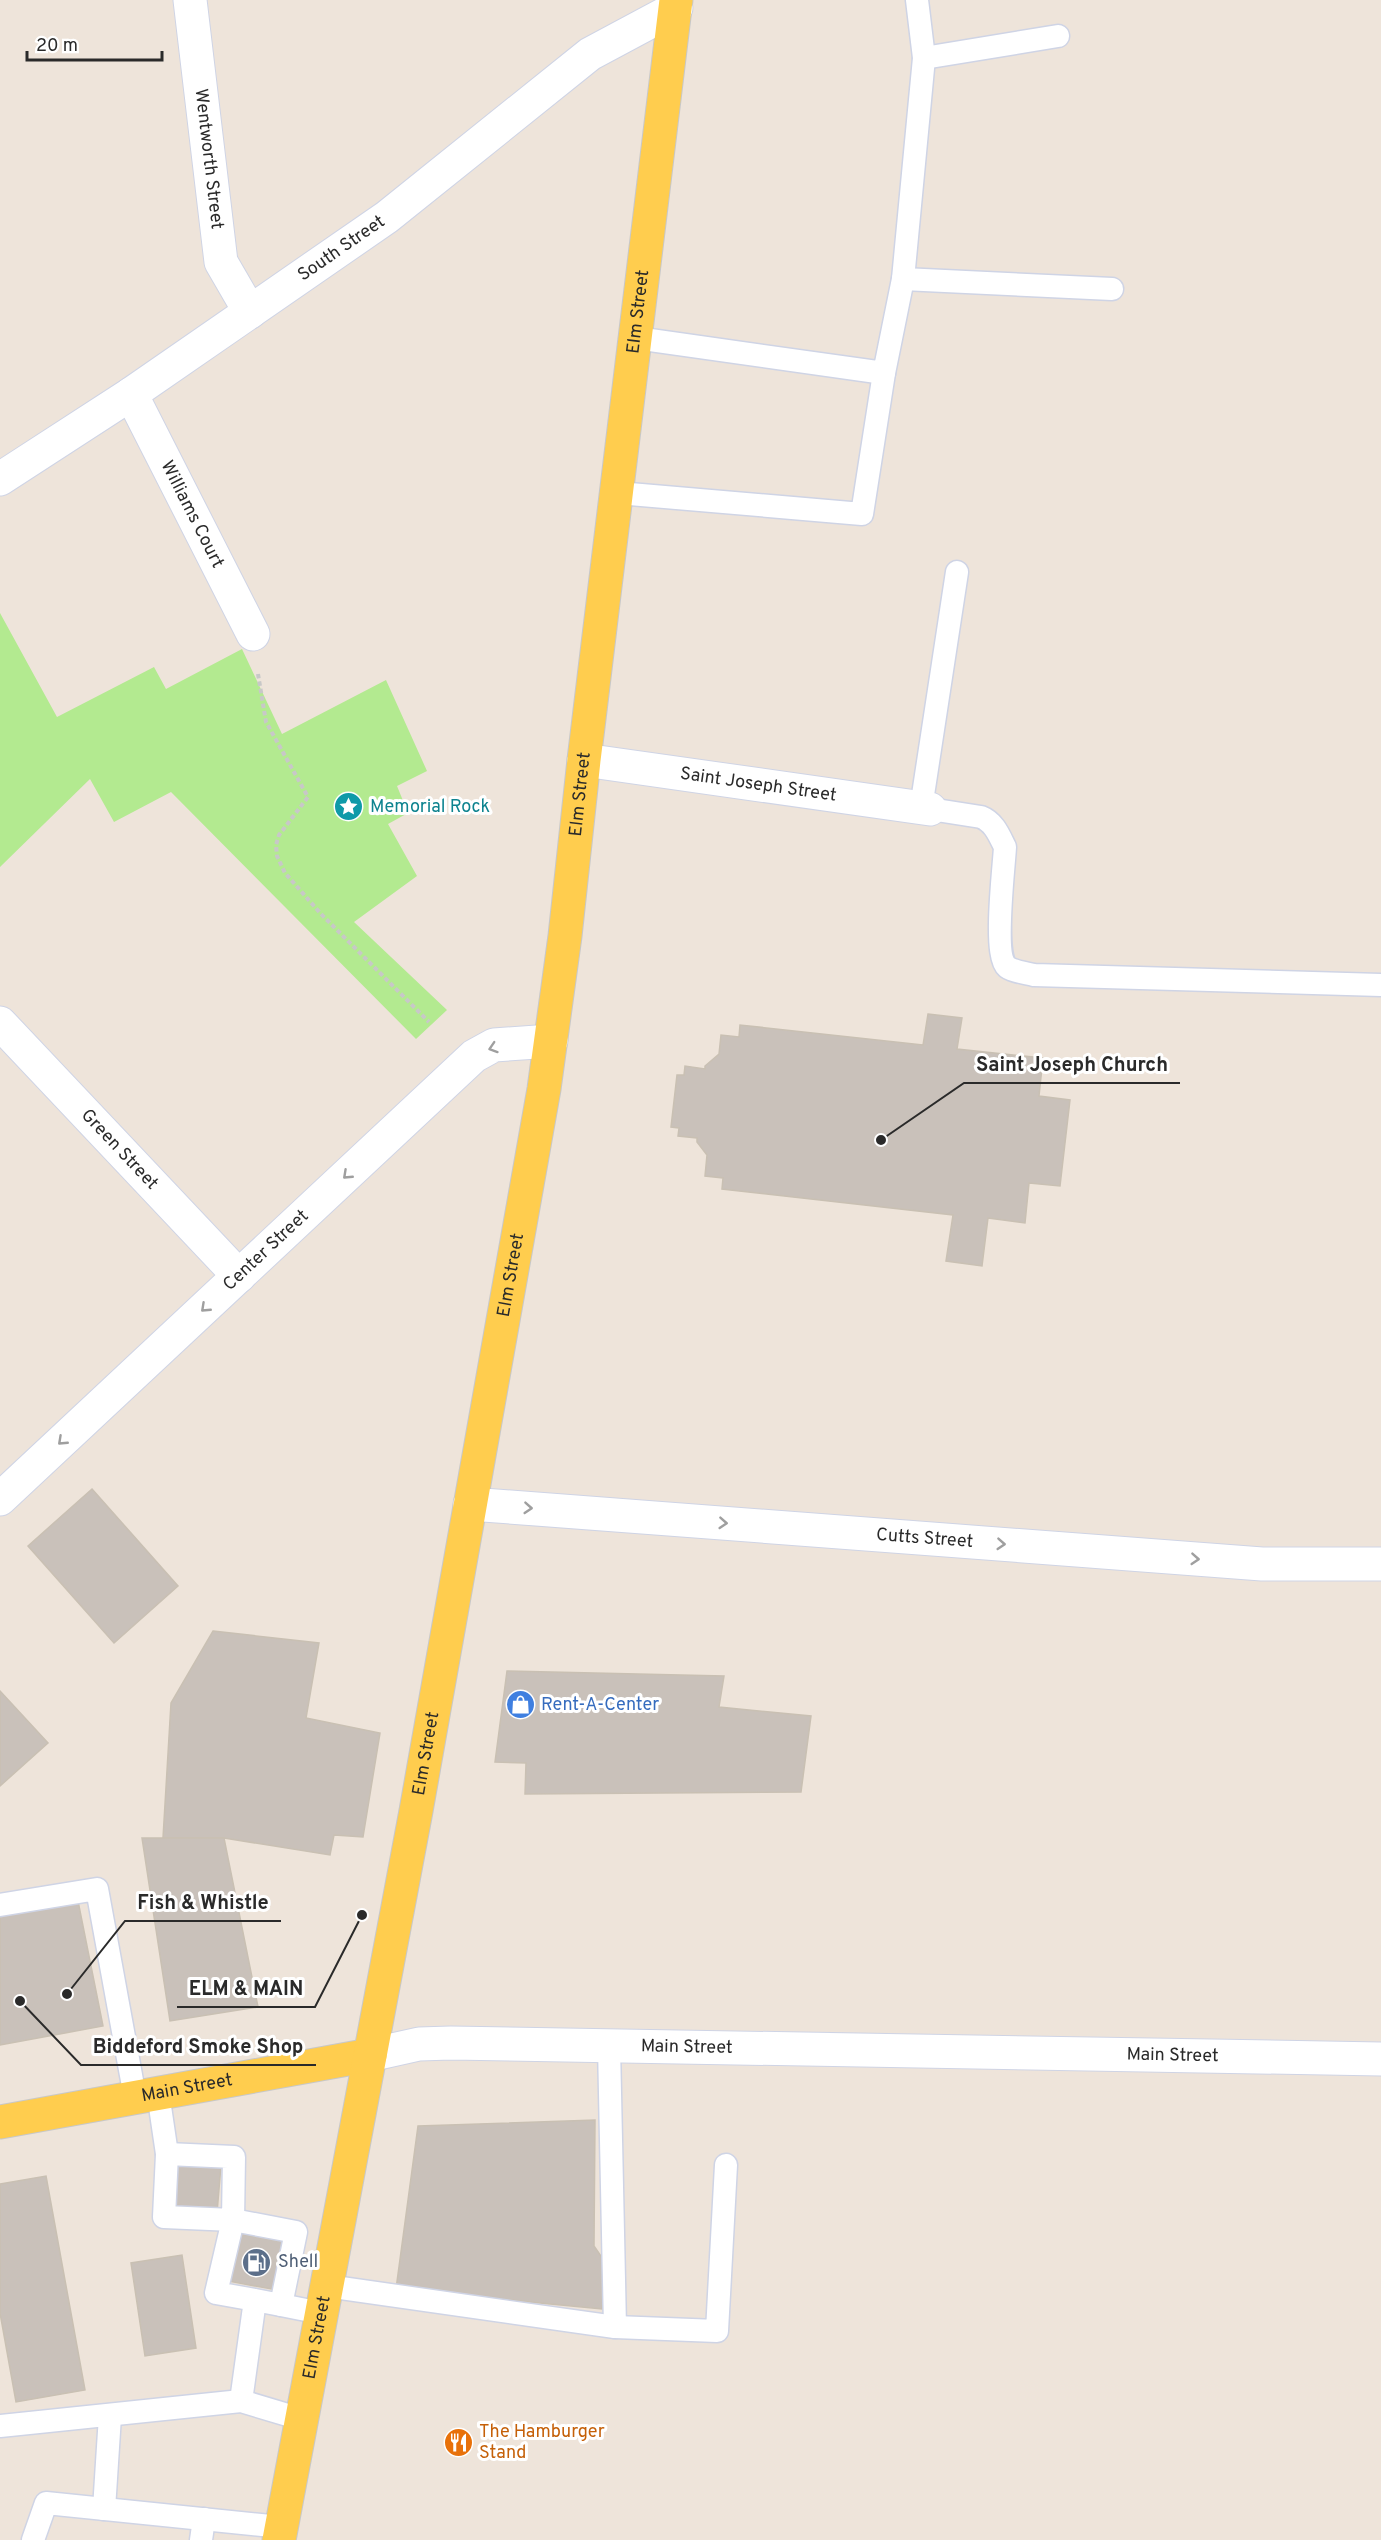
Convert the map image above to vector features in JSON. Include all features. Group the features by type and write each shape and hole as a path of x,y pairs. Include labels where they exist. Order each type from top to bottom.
{"main road":[{"name":"Elm Street","path":"280,2534 416,1811 551,1041 676,4"},
{"name":"Main Street","path":"0,2122 370,2055"}],"street":[{"name":"Wentworth Street","path":"190,0 221,262 250,312"},
{"name":"South Street","path":"0,479 131,394 387,217 590,54 676,4"},
{"name":"Williams Court","path":"131,394 254,634"},
{"name":"Saint Joseph Street","path":"584,760 926,808"},
{"name":"Green Street","path":"0,1023 239,1276"},
{"name":"Center Street","path":"0,1499 474,1056 494,1045 551,1041"},
{"name":"Cutts Street","path":"470,1504 1262,1564 1381,1564"},
{"name":"Main Street","path":"370,2055 419,2044 1381,2059"}],"lane":[{"path":"618,492 862,514 884,373 903,279 924,58 917,0"},
{"path":"924,58 1058,36"},
{"path":"903,279 1112,289"},
{"path":"636,338 884,373"},
{"path":"957,572 926,808 981,817 988,820 1000,836 1005,847 1000,934 1001,958 1008,967 1018,972 1034,975 1381,985"},
{"path":"0,1905 97,1889 147,2095 167,2154 164,2217 233,2220 335,2242"},
{"path":"609,2046 615,2327"},
{"path":"167,2154 234,2157 233,2220 216,2293 282,2305 324,2300 615,2327 717,2331 726,2165"},
{"path":"282,2305 296,2232"},
{"path":"241,2401 255,2300"},
{"path":"0,2426 241,2401 301,2419"},
{"path":"104,2508 110,2416"},
{"path":"33,2540 46,2503 104,2508 203,2530 280,2534"}],"path":[{"path":"254,634 258,647 258,683 266,722 308,797 279,835 277,856 285,873 321,914 429,1022"}],"green space":[{"path":"0,613 57,717 154,667 166,689 242,649 282,734 386,680 427,771 397,786 408,813 388,824 417,876 354,922 447,1010 416,1039 171,792 114,822 90,779 0,867"}],"building":[{"path":"928,1014 962,1018 957,1049 1043,1058 1039,1096 1070,1100 1060,1186 1029,1183 1025,1223 988,1218 982,1266 946,1261 953,1215 722,1189 723,1178 705,1176 707,1155 697,1142 697,1138 678,1136 679,1128 671,1127 677,1075 684,1075 685,1066 705,1069 705,1066 719,1054 721,1035 739,1037 740,1025 923,1045"},
{"path":"92,1489 178,1586 114,1643 28,1546"},
{"path":"213,1631 319,1643 306,1718 380,1733 363,1837 334,1835 330,1855 224,1838 163,1838 171,1703"},
{"path":"507,1671 724,1676 719,1707 811,1716 801,1792 525,1794 526,1763 495,1762"},
{"path":"0,1691 48,1743 0,1786"},
{"path":"142,1838 224,1838 258,2007 170,2021"},
{"path":"78,1901 103,2026 0,2045 0,1915"},
{"path":"595,2120 594,2246 607,2265 602,2309 396,2289 418,2126"},
{"path":"177,2162 221,2165 217,2213 174,2210"},
{"path":"46,2176 85,2390 16,2402 0,2313 0,2184"},
{"name":"Shell","path":"237,2233 286,2242 277,2290 228,2281"},
{"path":"182,2255 196,2348 145,2356 131,2263"}],"place":[{"name":"Memorial Rock","path":"349,807"},
{"name":"Saint Joseph Church","path":"881,1140"},
{"name":"Rent-A-Center","path":"520,1705"},
{"name":"ELM & MAIN","path":"362,1915"},
{"name":"Fish & Whistle","path":"67,1994"},
{"name":"Biddeford Smoke Shop","path":"20,2001"},
{"name":"Shell","path":"257,2262"},
{"name":"The Hamburger Stand","path":"458,2442"}]}
